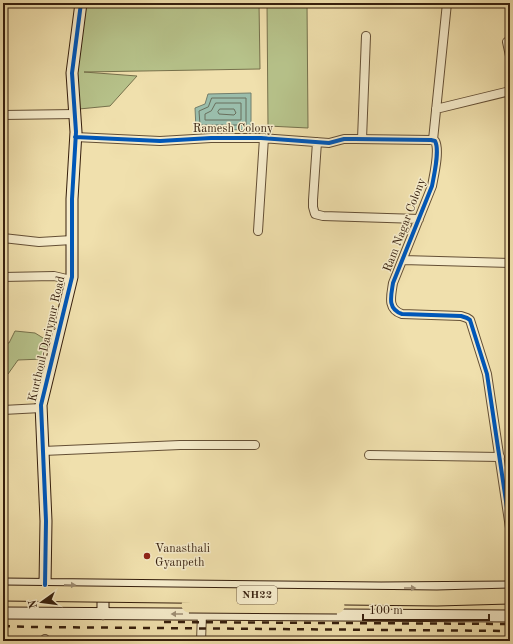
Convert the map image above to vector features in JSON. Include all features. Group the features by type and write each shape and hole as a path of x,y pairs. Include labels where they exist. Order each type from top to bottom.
{"highway":[{"name":"NH22","path":"3,593 436,598 510,596"},
{"name":"NH22","path":"3,603 510,607"}],"street":[{"name":"Kurthoul-Dariypur Road","path":"45,585 46,521 41,408 71,280 76,137 72,73 81,3"},
{"name":"Ram Nagar Colony","path":"446,3 436,109 435,174 432,186 393,283 391,296 393,310 397,313 461,316 466,318 472,326 487,374 510,528"},
{"path":"362,139 366,36"},
{"path":"508,42 510,56"},
{"path":"436,109 510,91"},
{"path":"3,115 75,114"},
{"name":"Ramesh Colony","path":"76,137 160,141 211,138 264,138 329,143 344,139 435,142"},
{"path":"258,231 264,138"},
{"path":"317,142 313,200 315,214 323,216 419,219"},
{"path":"3,238 39,242 72,240"},
{"path":"402,260 510,263"},
{"path":"3,277 54,276 71,280"},
{"path":"3,410 41,408"},
{"path":"43,451 180,445 255,445"},
{"path":"369,455 500,457"},
{"path":"3,584 103,586 510,588"},
{"path":"103,586 103,614"},
{"path":"3,613 510,616"},
{"path":"201,641 202,614"}],"green space":[{"path":"80,3 259,3 260,69 84,72 137,76 110,106 79,109 77,72"},
{"path":"267,3 307,3 308,128 268,126"},
{"path":"15,331 35,333 48,341 43,359 18,360 8,374 3,375 3,343 9,343"}],"water":[{"path":"251,93 251,130 196,129 195,108 205,104 208,94"}],"railway":[{"path":"164,622 510,624"},
{"path":"3,626 510,631"}],"cycle path":[{"path":"45,585 46,521 41,405 72,277 72,199 76,132 72,73 81,3"},
{"path":"75,137 160,141 211,138 261,138 329,143 344,139 435,141 437,156 432,186 393,283 391,302 394,309 402,314 461,316 470,320 487,374 510,528"}],"place":[{"name":"Vanasthali Gyanpeth","path":"147,556"}]}
